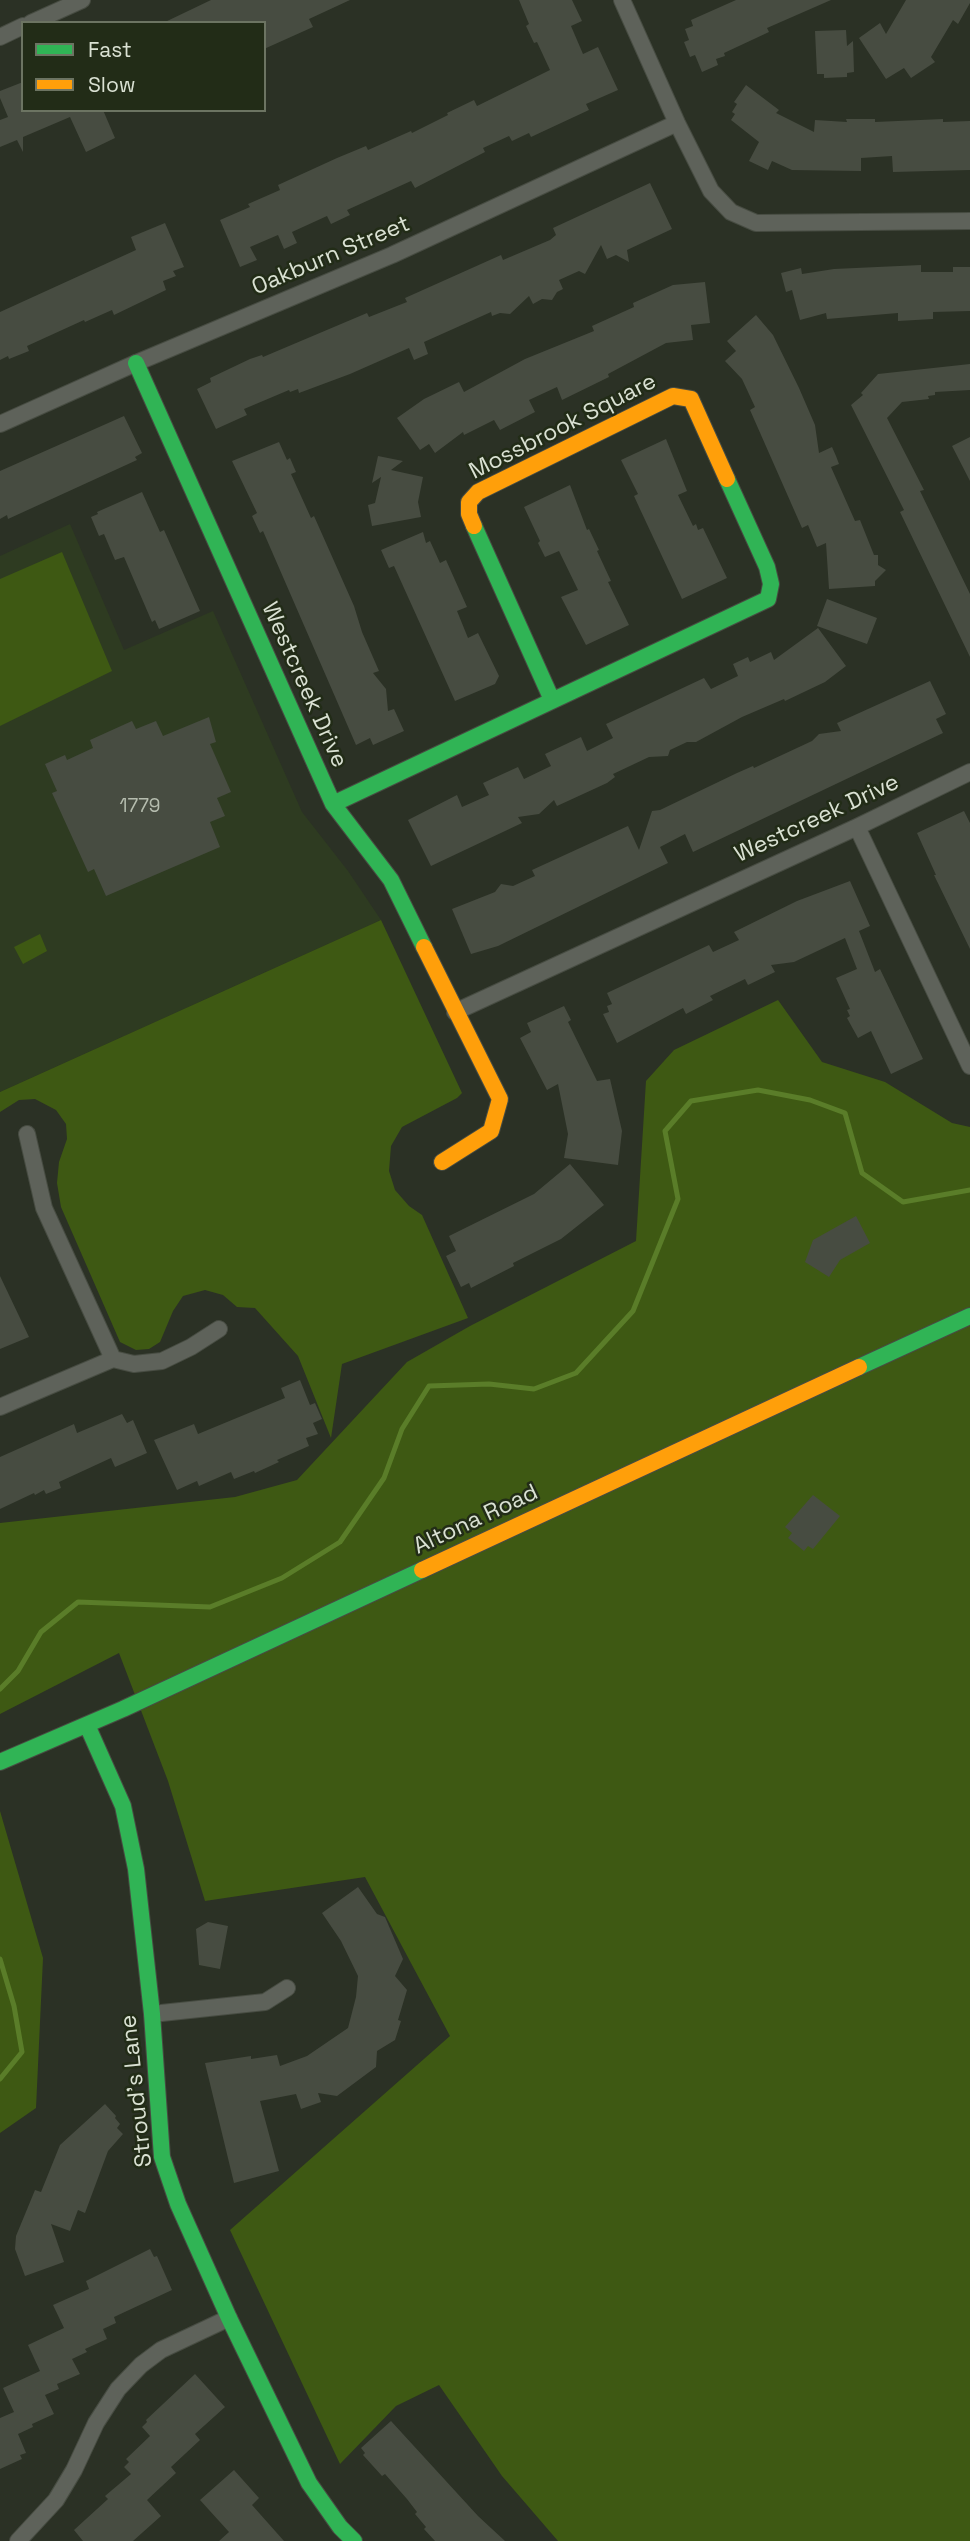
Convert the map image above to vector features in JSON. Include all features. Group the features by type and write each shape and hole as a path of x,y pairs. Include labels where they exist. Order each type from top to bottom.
{"street":[{"path":"35,21 82,0"},
{"path":"625,1 677,123 711,191 731,212 757,223 970,221"},
{"path":"0,37 21,27"},
{"name":"Oakburn Street","path":"0,424 136,363 393,255 677,123"},
{"name":"Westcreek Drive","path":"136,363 333,804 391,880 500,1099 491,1131 442,1162"},
{"name":"Mossbrook Square","path":"333,804 768,599 771,584 767,567 691,399 673,396 478,492 469,502 469,514 552,700"},
{"name":"Westcreek Drive","path":"455,1012 857,827 970,772"},
{"path":"857,827 970,1066"},
{"path":"27,1134 44,1208 113,1359"},
{"name":"Altona Road","path":"0,1762 87,1725 970,1316"},
{"path":"0,1407 113,1359 134,1364 162,1361 219,1329"},
{"name":"Stroud's Lane","path":"87,1725 123,1806 136,1869 152,2014 162,2157 178,2204 229,2318 309,2483 340,2528 355,2541"},
{"path":"152,2014 265,2002 286,1988"},
{"path":"28,2538 62,2490 96,2423 118,2389 141,2365 161,2350 229,2318"}],"shaded area":[{"path":"70,524 124,650 213,611 302,812 348,871 381,920 0,1092 0,556"}],"green space":[{"path":"62,552 112,671 0,726 0,579"},
{"path":"381,920 462,1093 402,1127 391,1146 389,1171 395,1190 409,1206 422,1215 468,1318 342,1364 331,1438 298,1356 255,1308 237,1307 223,1295 205,1290 183,1296 173,1311 160,1342 149,1349 136,1350 120,1342 61,1207 57,1183 59,1162 67,1139 66,1124 56,1110 35,1099 19,1100 0,1112 0,1092"},
{"path":"40,934 47,951 23,964 14,947"},
{"path":"778,1000 822,1062 885,1082 952,1123 970,1127 970,2541 558,2541 502,2476 439,2385 396,2406 340,2464 230,2230 450,2036 365,1877 205,1901 168,1781 119,1653 0,1714 0,1523 235,1497 297,1480 407,1362 470,1326 636,1241 646,1081 674,1050"},
{"path":"0,1811 43,1958 36,2108 0,2133"}],"building":[{"path":"211,0 350,0 309,19 313,27 266,48 266,21 167,21"},
{"path":"519,0 572,0 582,21 571,26 583,54 598,47 618,90 586,104 589,110 531,137 529,133 512,141 509,136 483,148 485,152 415,188 411,181 347,210 350,215 331,224 327,216 292,232 297,243 284,249 278,235 250,247 257,260 240,267 220,220 280,190 278,185 337,158 366,146 368,150 411,131 412,133 474,100 477,106 550,70 526,26 529,24"},
{"path":"736,0 831,0 767,28 769,32 724,53 725,56 716,59 718,65 702,72 695,55 690,57 684,42 689,40 685,29 693,26 691,20"},
{"path":"906,0 970,0 970,3 958,24 953,20 931,57 935,62 911,78 904,68 886,79 859,38 880,23 886,34"},
{"path":"846,30 847,46 853,41 854,72 847,73 847,77 824,78 824,74 817,74 815,31"},
{"path":"21,83 21,112 104,112 115,138 86,152 70,117 23,137 23,152 17,140 0,147 0,120 8,117 0,91"},
{"path":"746,85 779,110 776,113 814,132 815,120 970,121 970,170 893,172 892,156 861,158 861,171 792,170 772,161 768,170 749,161 759,142 731,120 737,104 734,102"},
{"path":"650,183 672,229 627,250 629,262 616,255 607,259 601,245 585,274 579,271 559,280 563,289 557,292 552,300 542,299 533,304 529,296 510,314 492,316 491,312 424,342 428,354 414,360 409,348 299,393 298,389 289,390 244,409 247,415 216,429 197,389 211,382 210,378 250,359 262,355 263,357 367,313 369,317 407,302 405,298 501,255 503,260 550,240 556,235 553,228"},
{"path":"165,223 184,267 173,271 176,276 163,281 166,290 114,315 112,310 85,322 84,320 27,346 29,351 0,360 0,312 136,250 131,237"},
{"path":"921,265 921,272 953,272 953,267 970,267 970,311 933,312 933,319 898,321 898,313 827,319 826,313 800,320 792,290 786,292 781,273 801,268 802,274 834,269"},
{"path":"705,282 710,323 691,325 693,340 666,343 608,374 609,377 562,400 557,387 529,400 535,412 500,430 494,420 464,435 463,432 435,453 429,444 420,450 397,418 424,399 459,382 464,392 525,359 594,331 592,326 673,285"},
{"path":"756,315 773,335 799,388 815,425 819,453 832,447 836,456 839,464 831,467 855,521 860,520 874,555 878,555 878,565 886,570 875,581 875,586 829,589 826,543 817,547 808,525 802,528 750,410 755,407 742,379 725,361 736,351 727,341"},
{"path":"970,364 970,390 935,392 935,395 928,396 929,399 902,402 887,418 924,490 920,491 970,594 970,657 900,512 904,510 851,405 863,395 861,393 878,374"},
{"path":"124,416 142,453 135,457 137,460 8,519 7,515 0,519 0,471"},
{"path":"970,437 970,481 952,446"},
{"path":"666,439 687,491 678,495 693,526 696,524 698,530 703,528 727,578 682,599 634,496 638,494 621,460"},
{"path":"279,442 287,460 290,458 296,472 291,474 311,518 314,516 354,606 379,671 373,673 386,689 388,711 394,709 404,731 373,745 370,738 356,745 263,531 260,533 252,516 257,513 232,461"},
{"path":"378,456 403,461 391,470 423,477 418,502 421,517 372,526 368,505 375,503 381,477 372,483"},
{"path":"570,485 587,530 589,529 599,550 597,551 611,581 608,582 629,625 586,645 561,597 578,590 559,551 545,557 524,507"},
{"path":"142,492 160,532 164,530 200,611 159,629 155,620 152,622 124,557 115,560 104,534 99,536 91,517"},
{"path":"423,532 426,543 430,541 440,563 446,560 467,607 457,611 468,638 478,633 499,676 495,684 455,701 394,566 389,568 381,550"},
{"path":"827,599 877,618 867,644 817,626"},
{"path":"818,628 846,666 825,682 742,717 696,742 687,742 670,750 668,756 649,757 613,774 615,777 607,783 557,806 554,800 539,814 518,817 522,823 431,866 408,820 457,795 462,807 489,795 483,783 518,767 524,779 551,766 545,754 581,737 587,751 613,738 606,724 704,678 711,689 738,676 733,664 748,657 750,662 771,652 774,660"},
{"path":"930,681 946,714 936,719 943,733 693,852 685,834 660,847 668,863 498,946 471,954 452,909 495,892 501,884 513,886 535,876 532,870 628,826 639,850 652,811 660,810 753,766 754,768 812,741 819,734 841,731 837,723"},
{"path":"209,717 216,742 210,744 231,792 217,798 225,816 210,822 220,847 106,896 94,869 88,872 52,793 57,791 45,764 65,755 67,760 93,748 90,740 132,721 136,729 156,721 163,736"},
{"path":"964,811 970,823 970,949 917,833"},
{"path":"850,881 870,926 859,931 875,972 880,969 923,1059 891,1074 871,1031 858,1038 847,1018 850,1016 847,1010 850,1009 836,978 857,969 845,938 794,962 771,965 775,972 748,985 745,979 710,996 713,1000 686,1014 683,1008 617,1043 603,1014 609,1012 607,1006 612,1004 607,993 709,945 713,952 739,940 734,932 797,901"},
{"path":"564,1006 571,1020 568,1022 597,1081 610,1079 622,1131 618,1165 564,1158 568,1134 558,1084 547,1090 520,1038 531,1032 527,1023"},
{"path":"570,1164 604,1205 561,1239 513,1263 514,1266 471,1288 469,1283 461,1287 446,1256 456,1251 449,1236 534,1194"},
{"path":"856,1216 870,1243 840,1260 829,1277 805,1262 813,1240"},
{"path":"0,1276 29,1337 0,1349"},
{"path":"300,1380 310,1405 315,1403 322,1419 313,1423 318,1434 306,1438 309,1446 255,1473 254,1471 234,1479 231,1472 199,1486 197,1481 177,1490 154,1440 194,1424 198,1434 285,1398 281,1388"},
{"path":"122,1414 127,1423 133,1420 147,1453 115,1467 111,1458 59,1482 61,1488 46,1494 44,1490 35,1495 34,1493 0,1509 0,1457 74,1424 77,1433"},
{"path":"813,1495 840,1516 813,1549 808,1546 804,1551 788,1538 792,1533 785,1527"},
{"path":"358,1887 377,1914 385,1917 403,1959 395,1976 407,1990 395,2040 377,2051 376,2067 337,2096 318,2093 321,2102 301,2109 296,2094 260,2101 279,2171 234,2183 205,2063 277,2055 280,2066 307,2056 348,2028 358,1976 341,1941 322,1913"},
{"path":"208,1922 228,1926 220,1969 199,1965 196,1929"},
{"path":"105,2104 116,2116 120,2124 117,2128 123,2134 108,2151 85,2213 78,2210 70,2231 51,2224 64,2262 25,2276 15,2249 16,2236 35,2190 41,2192 60,2145"},
{"path":"150,2249 154,2257 157,2256 172,2290 114,2317 116,2323 103,2329 107,2339 85,2349 87,2352 72,2359 80,2374 57,2384 59,2389 45,2395 54,2414 18,2434 26,2453 20,2455 22,2459 0,2469 0,2418 14,2412 3,2388 40,2371 28,2345 64,2328 53,2305 89,2289 86,2281"},
{"path":"195,2374 225,2407 195,2434 200,2440 171,2467 176,2473 147,2500 161,2516 133,2541 83,2541 74,2530 108,2499 105,2496 131,2474 124,2467 129,2462 126,2459 150,2436 142,2427 146,2420"},
{"path":"391,2421 478,2516 505,2541 435,2541 424,2529 426,2527 407,2499 385,2474 382,2476 363,2455 365,2453 361,2448"},
{"path":"234,2470 259,2498 252,2505 284,2541 219,2541 229,2532 200,2500"}],"waterway":[{"path":"0,1689 18,1671 41,1632 78,1602 210,1607 282,1578 340,1542 384,1478 402,1429 429,1386 489,1384 534,1389 576,1373 633,1311 678,1199 665,1131 691,1101 758,1090 810,1100 845,1113 862,1173 903,1202 970,1190"},
{"path":"0,1959 14,2006 22,2052 0,2079"}],"traffic: fast":[{"path":"136,363 333,804 391,880 424,947"},
{"path":"333,804 768,599 771,584 767,567 727,479"},
{"path":"474,526 552,700"},
{"path":"859,1367 970,1316"},
{"path":"0,1762 123,1709 422,1570"},
{"path":"87,1725 123,1806 136,1869 152,2014 162,2157 178,2204 229,2318 309,2483 340,2527 354,2541"}],"traffic: slow":[{"path":"474,526 469,514 469,502 478,492 673,396 691,399 727,479"},
{"path":"424,947 500,1099 491,1131 442,1162"},
{"path":"422,1570 859,1367"}]}
